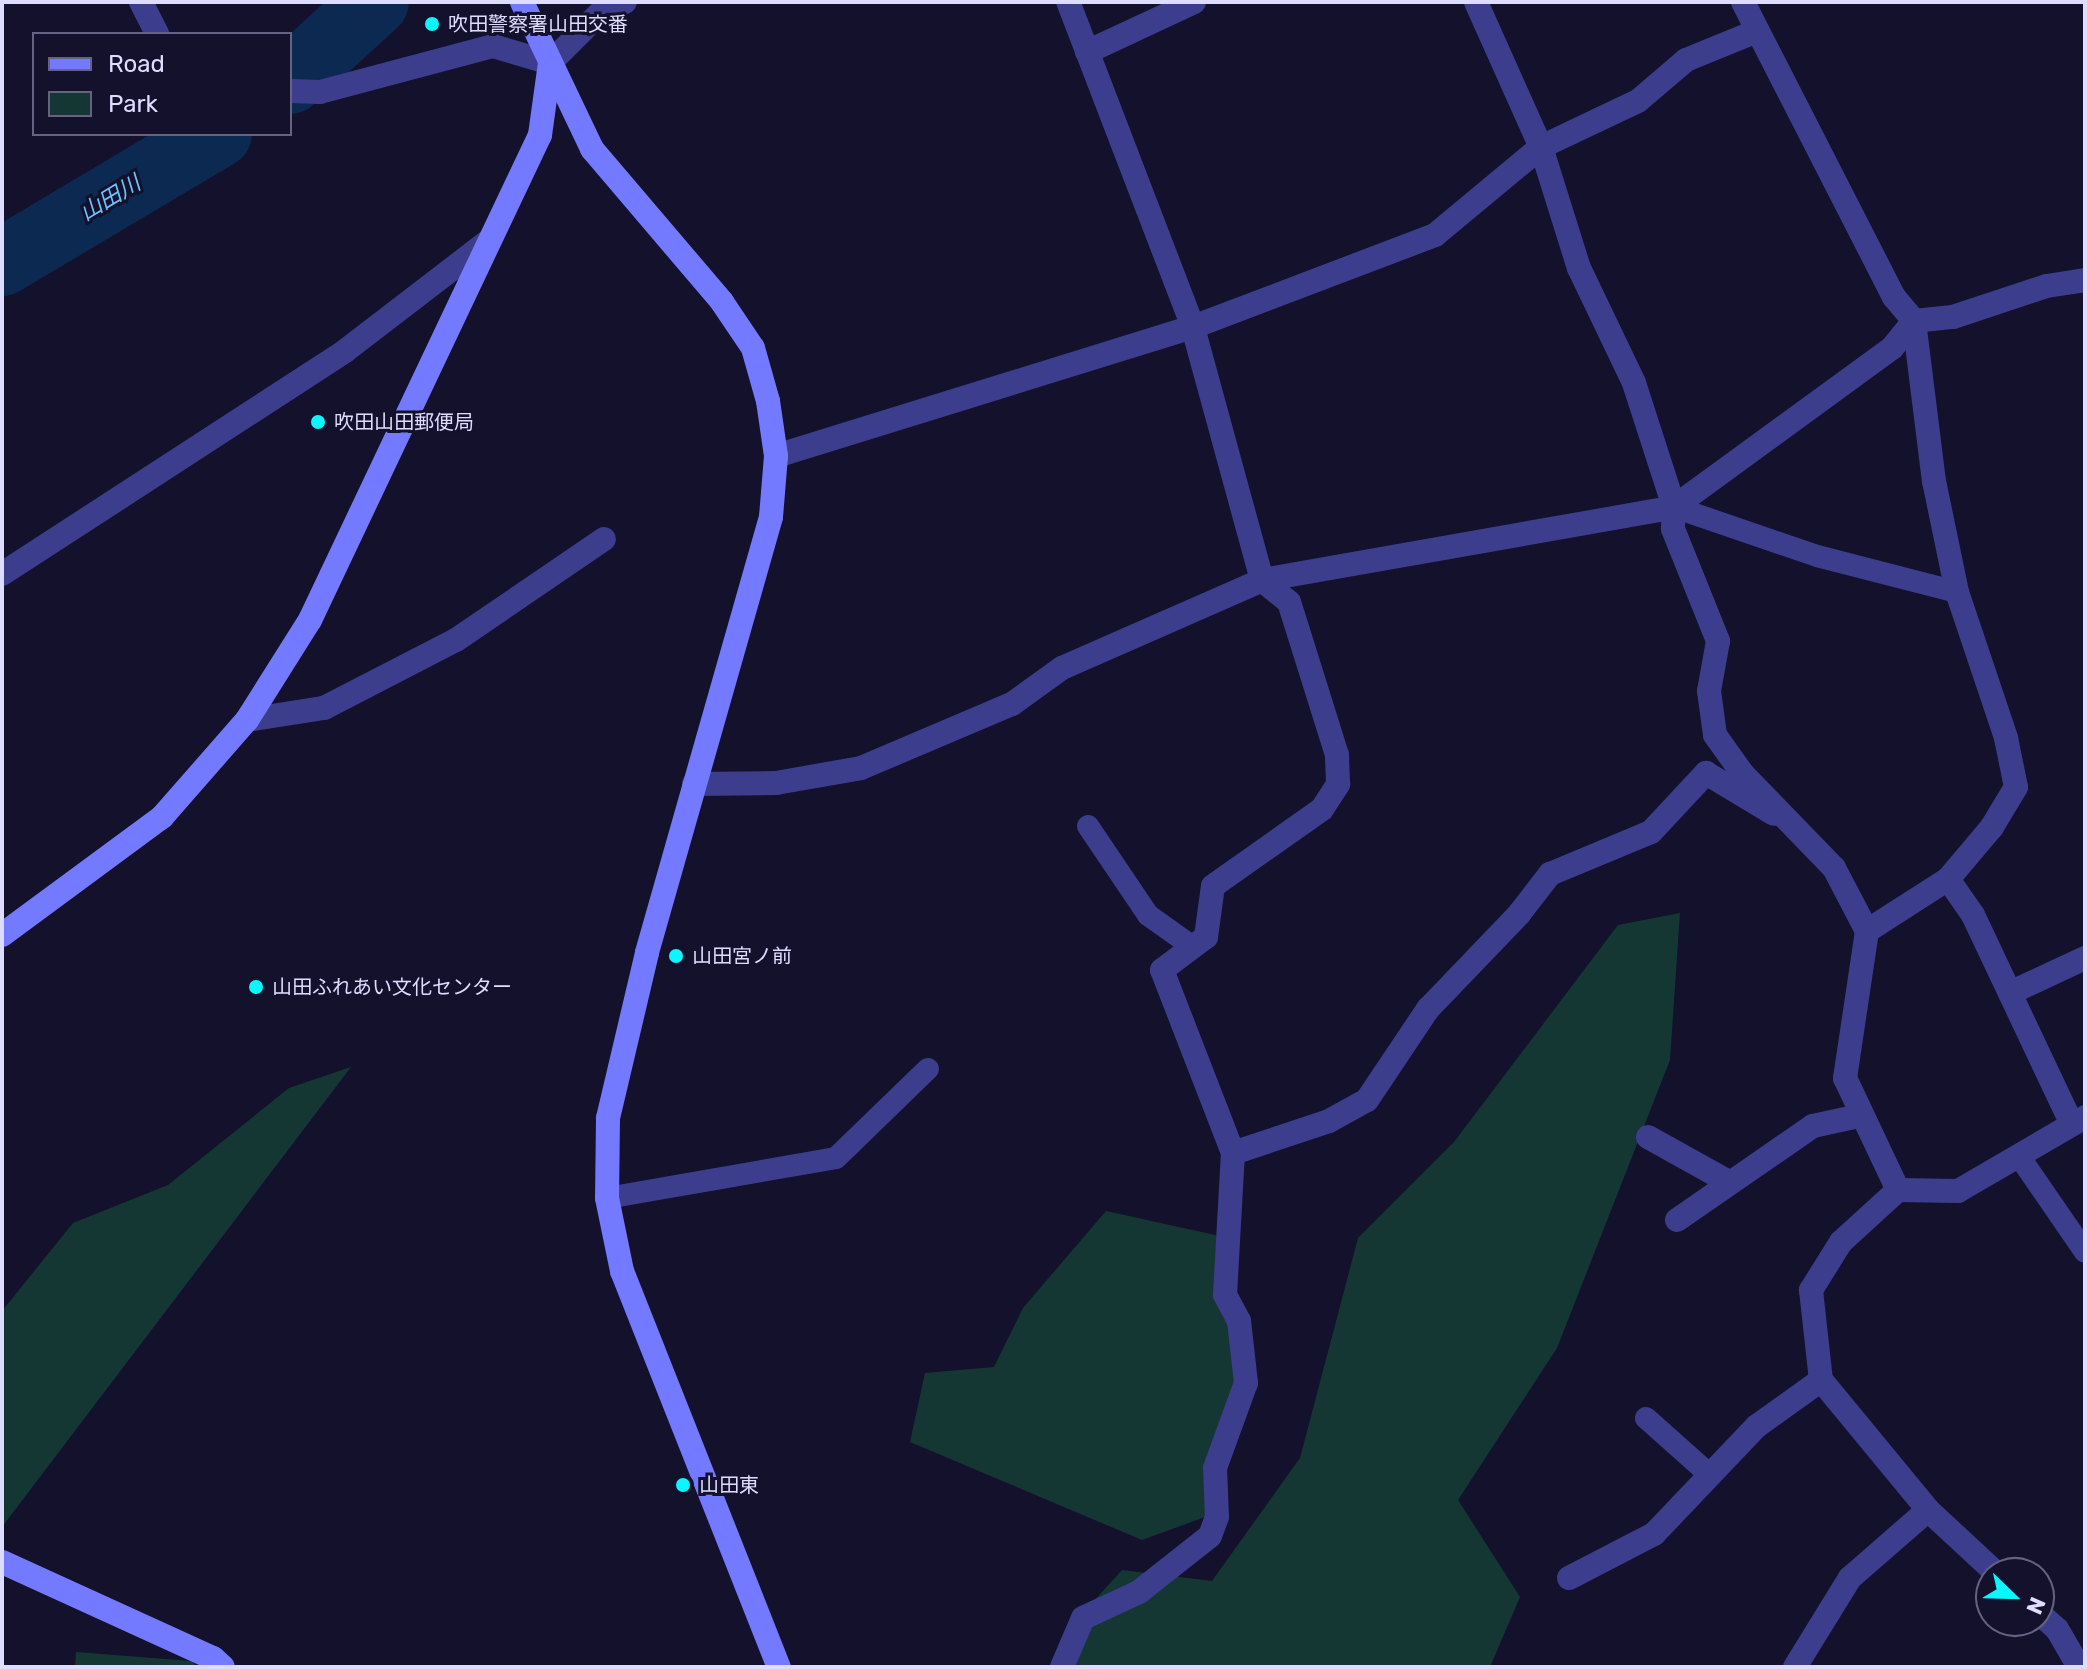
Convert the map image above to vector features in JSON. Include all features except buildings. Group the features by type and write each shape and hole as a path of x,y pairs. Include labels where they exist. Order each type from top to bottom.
{"street":[{"path":"141,2 156,32"},
{"path":"522,2 592,149 722,302 753,348 768,401 776,456 771,517 694,784 608,1118 607,1198 622,1271 779,1667"},
{"path":"2,935 162,817 247,720 310,620 486,243 540,135 550,63 601,12 625,2"},
{"path":"1062,1667 1083,1618 1139,1592 1210,1536 1217,1517 1215,1468 1246,1383 1239,1321 1225,1295 1233,1153 1162,970 1206,937 1213,886 1322,809 1338,784 1337,755 1289,602 1262,580 1193,327 1068,2"},
{"path":"1087,52 1194,2"},
{"path":"1476,2 1541,147 1579,268 1634,383 1674,507 1673,529 1718,641 1709,691 1715,735 1742,773 1834,868 1867,931 1845,1078 1859,1116 1898,1190"},
{"path":"1743,2 1894,297 1914,321 1934,481 1957,592 2006,738 2016,787 1992,827 1948,879 1867,931"},
{"path":"776,456 1193,327 1435,235 1541,147 1638,101 1686,60 1757,31"},
{"path":"292,91 320,92 493,46 550,63"},
{"path":"2,574 345,351 486,243"},
{"path":"694,784 776,783 861,768 1012,704 1062,668 1262,580 1674,507 1892,348 1914,321 1953,317 2047,286 2085,280"},
{"path":"247,720 324,708 456,640 604,539"},
{"path":"1233,1153 1329,1121 1367,1100 1428,1009 1519,914 1550,874 1651,832 1706,773 1742,799 1787,820"},
{"path":"1948,879 1973,915 2010,993 2079,1121 1958,1191 1898,1190 1841,1242 1811,1290 1821,1380 1928,1510 1979,1557"},
{"path":"2010,993 2085,958"},
{"path":"1677,1220 1813,1126 1859,1116"},
{"path":"1648,1137 1729,1182"},
{"path":"1569,1578 1654,1534 1757,1426 1821,1380"},
{"path":"1795,1667 1850,1578 1928,1510"},
{"path":"2,1562 213,1658 223,1667"},
{"path":"2055,1627 2079,1667"}],"lane":[{"path":"1674,507 1817,556 1957,592"},
{"path":"1088,826 1148,915 1193,947"},
{"path":"607,1198 836,1158 928,1069"},
{"path":"2019,1156 2085,1252"},
{"path":"1646,1418 1710,1475"}],"green space":[{"path":"1680,913 1670,1060 1557,1348 1458,1500 1520,1597 1490,1667 1072,1667 1072,1625 1122,1570 1212,1581 1300,1458 1358,1238 1454,1142 1618,925"},
{"path":"351,1067 2,1527 2,1311 73,1223 168,1185 289,1088"},
{"path":"1106,1211 1229,1238 1246,1361 1216,1513 1142,1540 910,1442 925,1373 994,1367 1023,1308"},
{"path":"76,1652 191,1661 198,1667 75,1667"}],"waterway":[{"name":"山田川","path":"292,78 375,2"},
{"name":"山田川","path":"2,262 215,136"}],"place":[{"name":"吹田警察署山田交番","path":"432,24"},
{"name":"吹田山田郵便局","path":"318,422"},
{"name":"山田宮ノ前","path":"676,956"},
{"name":"山田ふれあい文化センター","path":"256,987"},
{"name":"山田東","path":"683,1485"}]}
